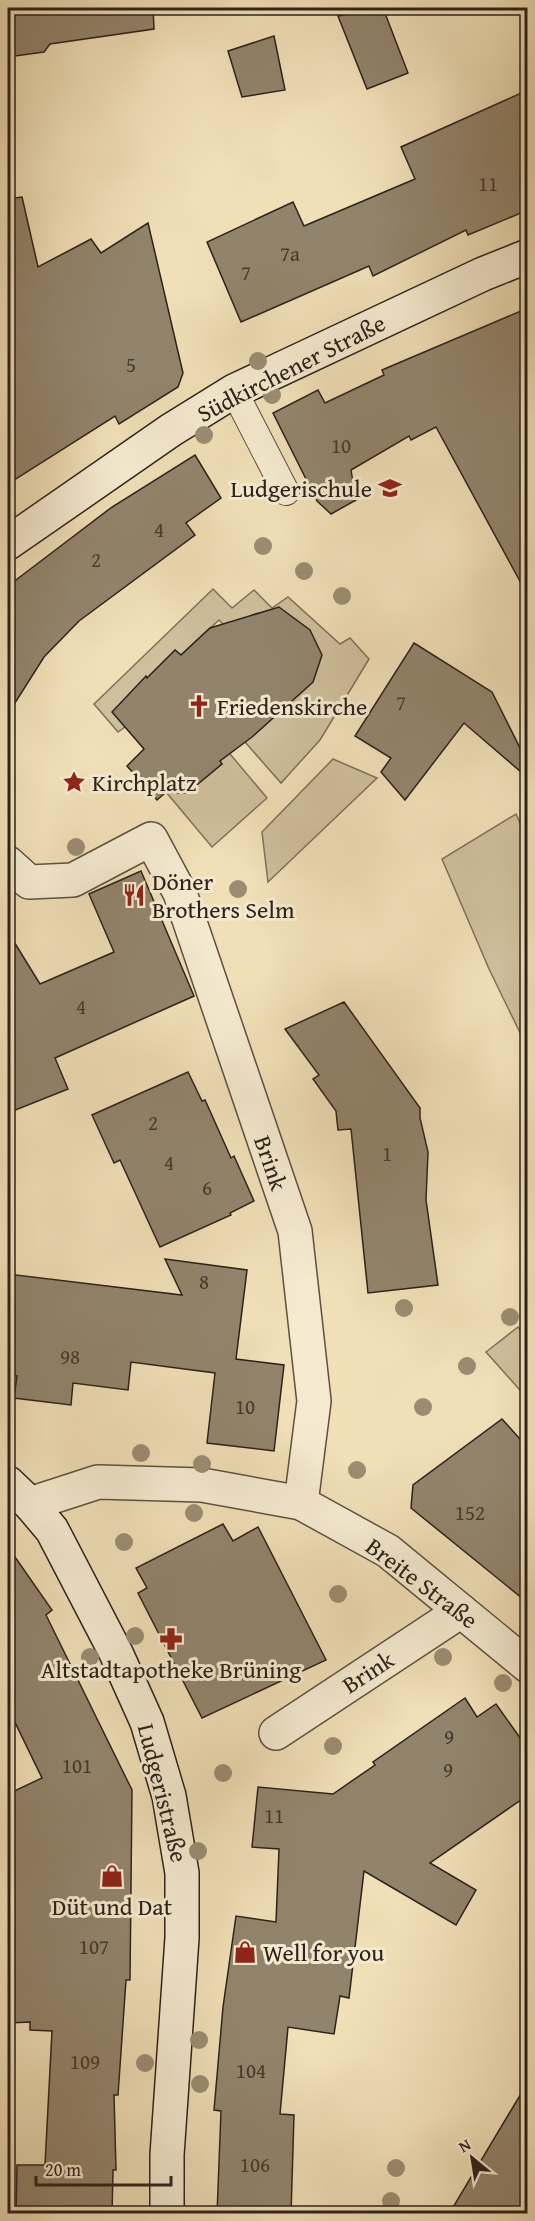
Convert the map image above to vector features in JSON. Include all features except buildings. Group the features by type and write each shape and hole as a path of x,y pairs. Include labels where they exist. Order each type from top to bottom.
{"street":[{"name":"Südkirchener Straße","path":"8,543 171,430 234,391 483,274 528,256"},
{"name":"Brink","path":"8,863 29,882 73,880 151,839 180,893 295,1232 314,1401 301,1503"},
{"name":"Breite Straße","path":"19,1494 98,1482 202,1485 301,1503 388,1551 528,1666"},
{"name":"Ludgeristraße","path":"19,1494 52,1530 116,1653 147,1722 169,1796 182,1873 182,1916 167,2155 167,2214"},
{"name":"Brink","path":"276,1733 461,1611"}],"lane":[{"path":"234,391 286,492"}],"shaded area":[{"path":"213,589 232,608 254,590 272,608 288,597 340,644 350,638 369,659 320,740 281,783 245,742 258,613 252,615 237,639 219,620 181,655 175,650 151,683 146,677 129,724 118,732 94,704"},
{"path":"225,748 267,798 212,847 166,792 189,793 189,781 222,764 216,756"},
{"path":"333,759 377,778 268,882 262,832"},
{"path":"516,814 528,841 527,1047 489,969 442,859"},
{"path":"518,1327 527,1338 527,1398 486,1352"}],"place":[{"name":"Ludgerischule","path":"390,488"},
{"name":"Friedenskirche","path":"199,706"},
{"name":"Kirchplatz","path":"74,782"},
{"name":"Döner Brothers Selm","path":"134,895"},
{"name":"Altstadtapotheke Brüning","path":"171,1639"},
{"name":"Düt und Dat","path":"112,1876"},
{"name":"Well for you","path":"245,1952"}]}
